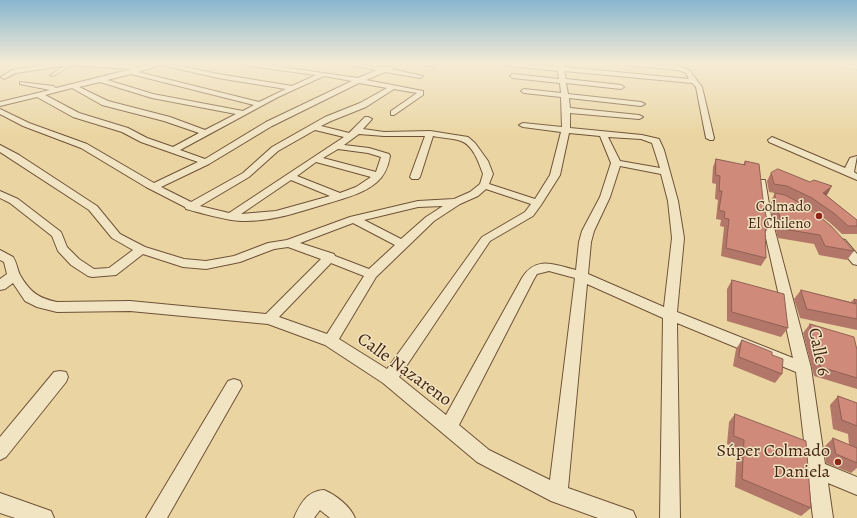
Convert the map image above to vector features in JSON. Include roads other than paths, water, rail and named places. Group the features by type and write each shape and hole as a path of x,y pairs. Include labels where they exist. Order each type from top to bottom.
{"street":[{"path":"47,87 58,89"},
{"path":"0,104 67,87"},
{"path":"75,87 105,103 167,118 206,133"},
{"path":"124,87 152,96 243,114"},
{"path":"192,87 259,104"},
{"path":"289,87 294,88"},
{"path":"154,187 206,162 269,124 344,87"},
{"path":"190,207 246,175 275,150 313,127 328,119 363,105 393,87"},
{"path":"394,87 417,90 421,94 394,113"},
{"path":"389,378 486,239 529,214 538,203 554,175 566,129 564,87"},
{"path":"699,87 710,138"},
{"path":"172,151 259,104 294,88"},
{"path":"524,91 641,104"},
{"path":"37,94 76,115 125,130 144,140 206,162"},
{"path":"566,110 639,117"},
{"path":"0,111 29,126 83,145 190,207 229,217 269,216 339,196 362,187 378,176 383,168 386,156 369,150 337,146"},
{"path":"229,217 315,159 337,146 353,134 368,119"},
{"path":"523,125 603,134 642,136 656,141 660,150 673,201 678,238 670,315 670,518"},
{"path":"313,127 353,134 430,133 465,139 472,145 483,161 488,174 484,186 474,194 456,202 430,219 371,274 330,341"},
{"path":"415,177 430,133"},
{"path":"558,494 585,242 588,231 605,197 616,163 603,134"},
{"path":"772,140 853,175"},
{"path":"0,148 93,208 116,236 141,250 183,263 206,265 236,259 272,246 289,243 354,219 418,204 456,202"},
{"path":"315,159 378,176"},
{"path":"853,175 850,165 853,160 857,159"},
{"path":"616,163 666,172"},
{"path":"290,177 339,196"},
{"path":"484,186 538,203"},
{"name":"Calle 6","path":"767,191 766,216 804,368 823,518"},
{"path":"0,194 14,201 57,234 62,248 75,262 92,273 112,272 141,250"},
{"path":"354,219 403,245"},
{"path":"833,236 857,261"},
{"path":"289,243 330,257 371,274"},
{"name":"Calle Nazareno","path":"0,254 9,260 14,274 30,298 42,304 58,307 130,306 269,319 330,341 389,378 449,426 483,456 558,494 626,518"},
{"path":"269,319 330,257"},
{"path":"449,426 533,271 539,268 548,267 581,276 670,315 804,368"},
{"path":"0,286 14,274"},
{"path":"0,451 60,376"},
{"path":"156,518 234,386"},
{"path":"816,470 857,486"},
{"path":"304,518 311,504 317,500 324,500 345,518"},
{"path":"0,503 44,518"}],"place":[{"name":"Colmado El Chileno","path":"819,216"},
{"name":"Súper Colmado Daniela","path":"838,462"}]}
